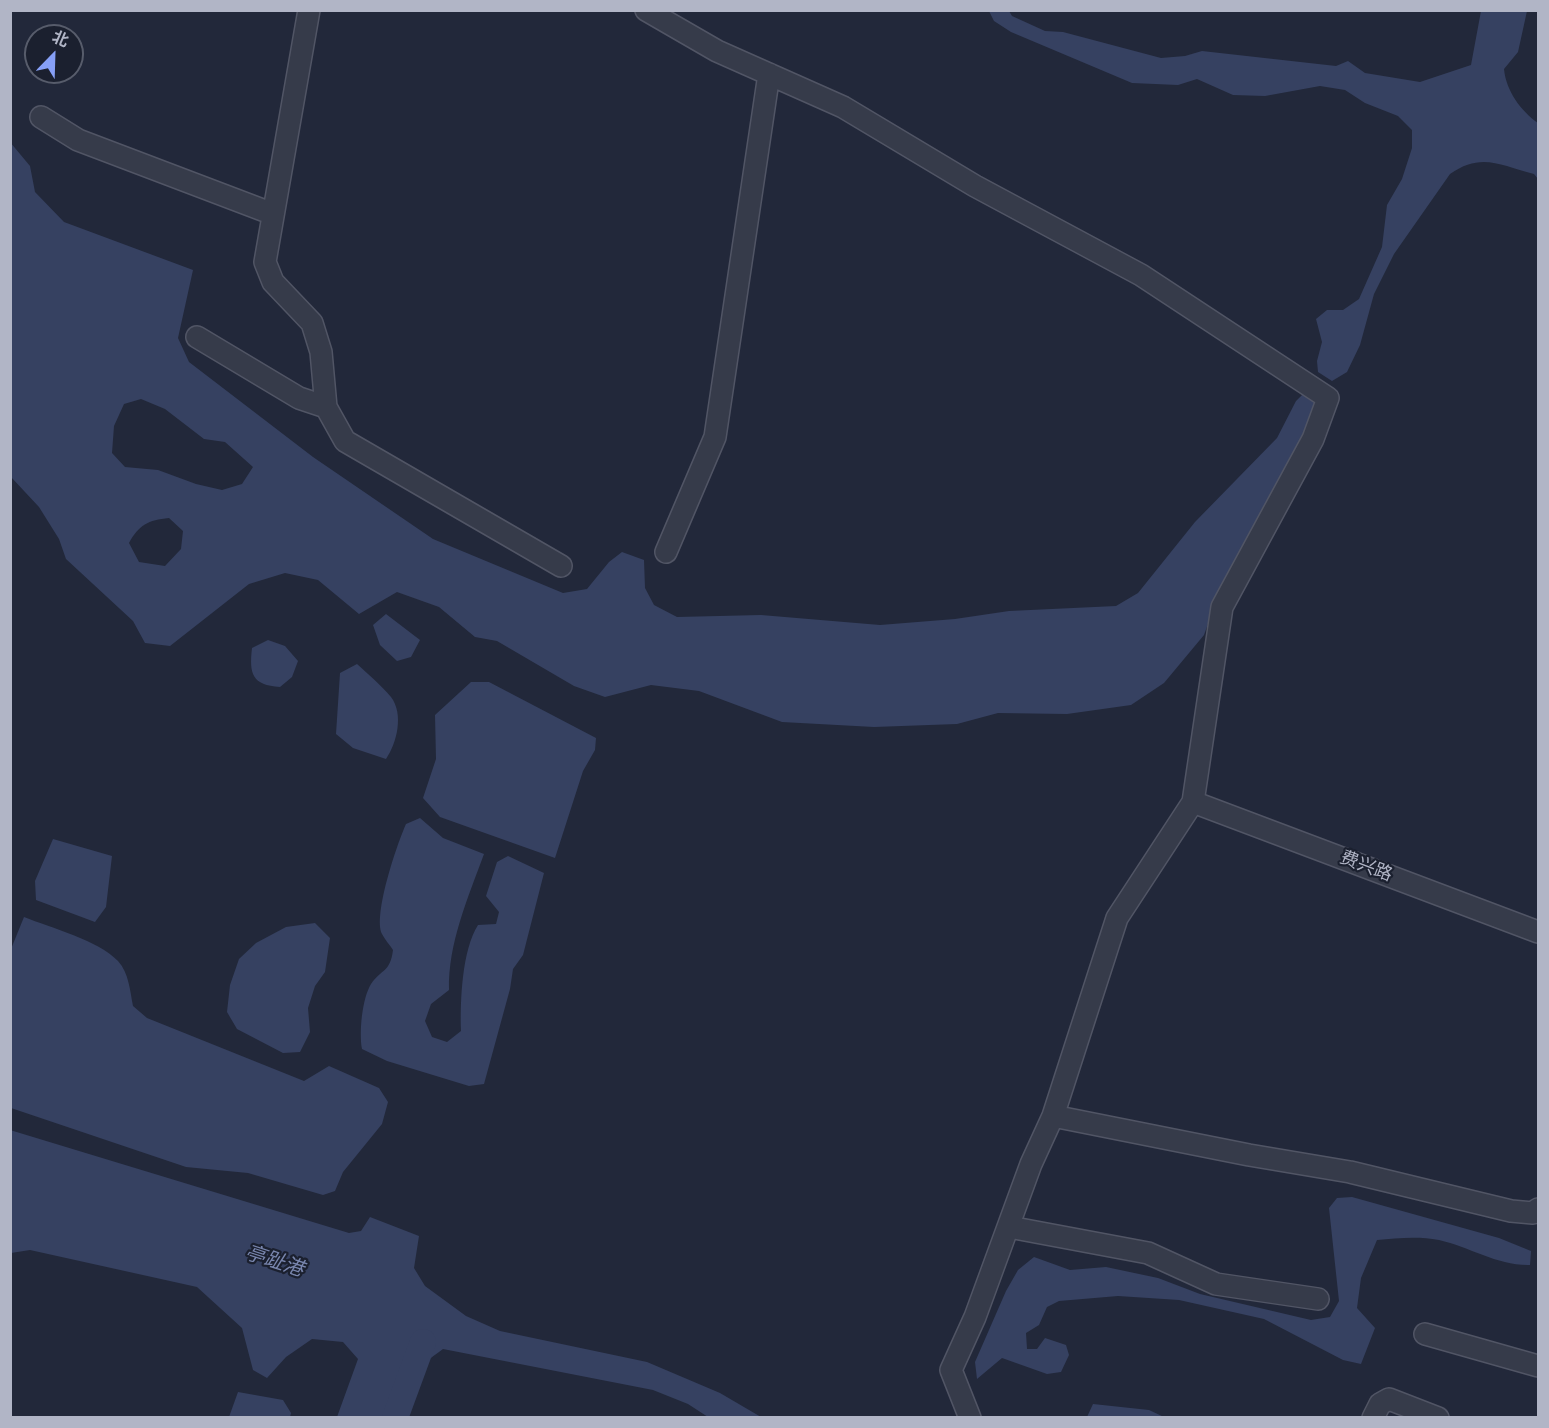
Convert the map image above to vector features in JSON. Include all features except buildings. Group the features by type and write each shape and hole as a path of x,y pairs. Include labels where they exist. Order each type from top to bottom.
{"street":[{"path":"309,10 265,262 273,282 312,323 321,352 326,407 345,441 561,566"},
{"path":"646,10 717,51 843,107 975,186 1141,275 1328,398 1313,439 1222,607 1193,802 1117,918 1053,1116 1031,1164 1010,1227 975,1317 951,1370 970,1418"},
{"path":"666,552 715,437 770,74"},
{"path":"41,117 78,140 273,214"},
{"path":"197,337 299,398 326,407"},
{"name":"费兴路","path":"1193,802 1539,932"},
{"path":"1053,1116 1249,1155 1350,1172 1511,1211 1533,1213 1539,1209"},
{"path":"1010,1227 1148,1253 1216,1284 1318,1299"},
{"path":"1425,1334 1539,1366"},
{"path":"1372,1418 1380,1404 1389,1399 1438,1418"}],"water":[{"path":"989,11 1009,11 1012,16 1045,31 1063,32 1161,58 1185,56 1202,51 1336,66 1348,61 1365,73 1420,82 1471,65 1481,11 1527,11 1518,52 1504,69 1515,100 1538,123 1538,179 1534,174 1491,162 1471,163 1450,174 1394,254 1374,294 1360,345 1347,372 1332,381 1318,372 1317,361 1322,342 1316,319 1327,310 1343,310 1359,299 1382,247 1387,205 1402,179 1412,148 1412,130 1398,116 1365,103 1345,90 1320,86 1265,96 1233,95 1197,79 1178,85 1132,83 1011,32 994,21"},
{"path":"10,142 30,166 35,192 64,222 193,270 178,338 189,362 313,457 433,539 563,593 587,589 609,562 622,552 644,560 645,588 654,605 677,617 761,615 880,625 955,619 1009,611 1116,606 1138,593 1195,522 1277,438 1296,401 1306,391 1321,401 1297,455 1218,596 1204,635 1164,683 1131,705 1067,714 998,713 957,724 874,727 782,722 699,691 651,685 605,697 574,686 497,641 475,637 439,607 397,592 359,614 318,580 285,573 249,584 170,646 145,643 133,621 66,559 59,539 39,507 11,477","holes":["141,399 165,409 204,439 225,442 253,467 242,484 222,490 196,484 158,470 125,467 112,453 114,426 124,404","169,518 183,531 181,549 165,566 139,562 129,543 133,537 145,524"]},
{"path":"386,614 420,640 411,657 397,661 380,645 373,625"},
{"path":"268,640 285,646 298,661 292,677 280,687 263,684 258,681 252,671 252,648"},
{"path":"357,664 383,688 395,704 398,728 386,759 353,748 336,734 340,673"},
{"path":"471,682 489,682 596,738 595,750 583,771 555,858 440,817 423,798 436,759 435,715"},
{"path":"420,818 443,838 484,854 455,938 449,990 431,1004 425,1021 432,1037 447,1042 461,1031 462,991 468,948 478,925 496,924 499,912 486,896 497,862 508,856 544,873 523,955 513,969 510,989 484,1084 469,1086 387,1061 362,1049 361,1025 365,998 371,984 388,967 392,957 393,950 382,934 380,925 387,879 406,824"},
{"path":"53,839 112,856 106,907 95,922 36,900 35,881"},
{"path":"24,917 87,941 118,961 125,971 133,1006 147,1018 304,1081 329,1066 379,1088 388,1102 382,1124 343,1172 335,1191 323,1195 248,1173 186,1167 11,1108 11,949"},
{"path":"315,923 330,938 325,972 315,986 308,1008 310,1032 300,1052 283,1053 237,1029 227,1012 230,985 239,959 256,943 286,927"},
{"path":"10,1130 349,1233 361,1231 370,1217 419,1236 414,1268 425,1286 466,1316 500,1331 647,1362 720,1393 761,1417 708,1417 688,1404 653,1390 443,1349 417,1370 403,1386 392,1417 337,1417 358,1359 343,1342 312,1339 286,1357 267,1378 253,1370 242,1328 197,1287 30,1250 11,1253"},
{"path":"1352,1197 1499,1238 1531,1251 1530,1265 1518,1265 1495,1259 1439,1240 1400,1238 1377,1240 1361,1278 1357,1308 1375,1328 1361,1364 1343,1360 1264,1319 1179,1300 1118,1296 1059,1301 1047,1307 1039,1325 1026,1333 1027,1349 1037,1349 1045,1338 1066,1345 1069,1355 1061,1372 1047,1374 1002,1358 977,1379 975,1362 1006,1291 1018,1270 1034,1257 1070,1270 1106,1267 1158,1278 1200,1294 1311,1320 1330,1317 1339,1301 1329,1208 1337,1198"},
{"path":"238,1392 283,1400 291,1413 290,1417 229,1417"},
{"path":"1093,1404 1149,1410 1164,1417 1087,1417"}],"waterway":[{"name":"亭趾港","path":"395,1418 423,1342"}]}
